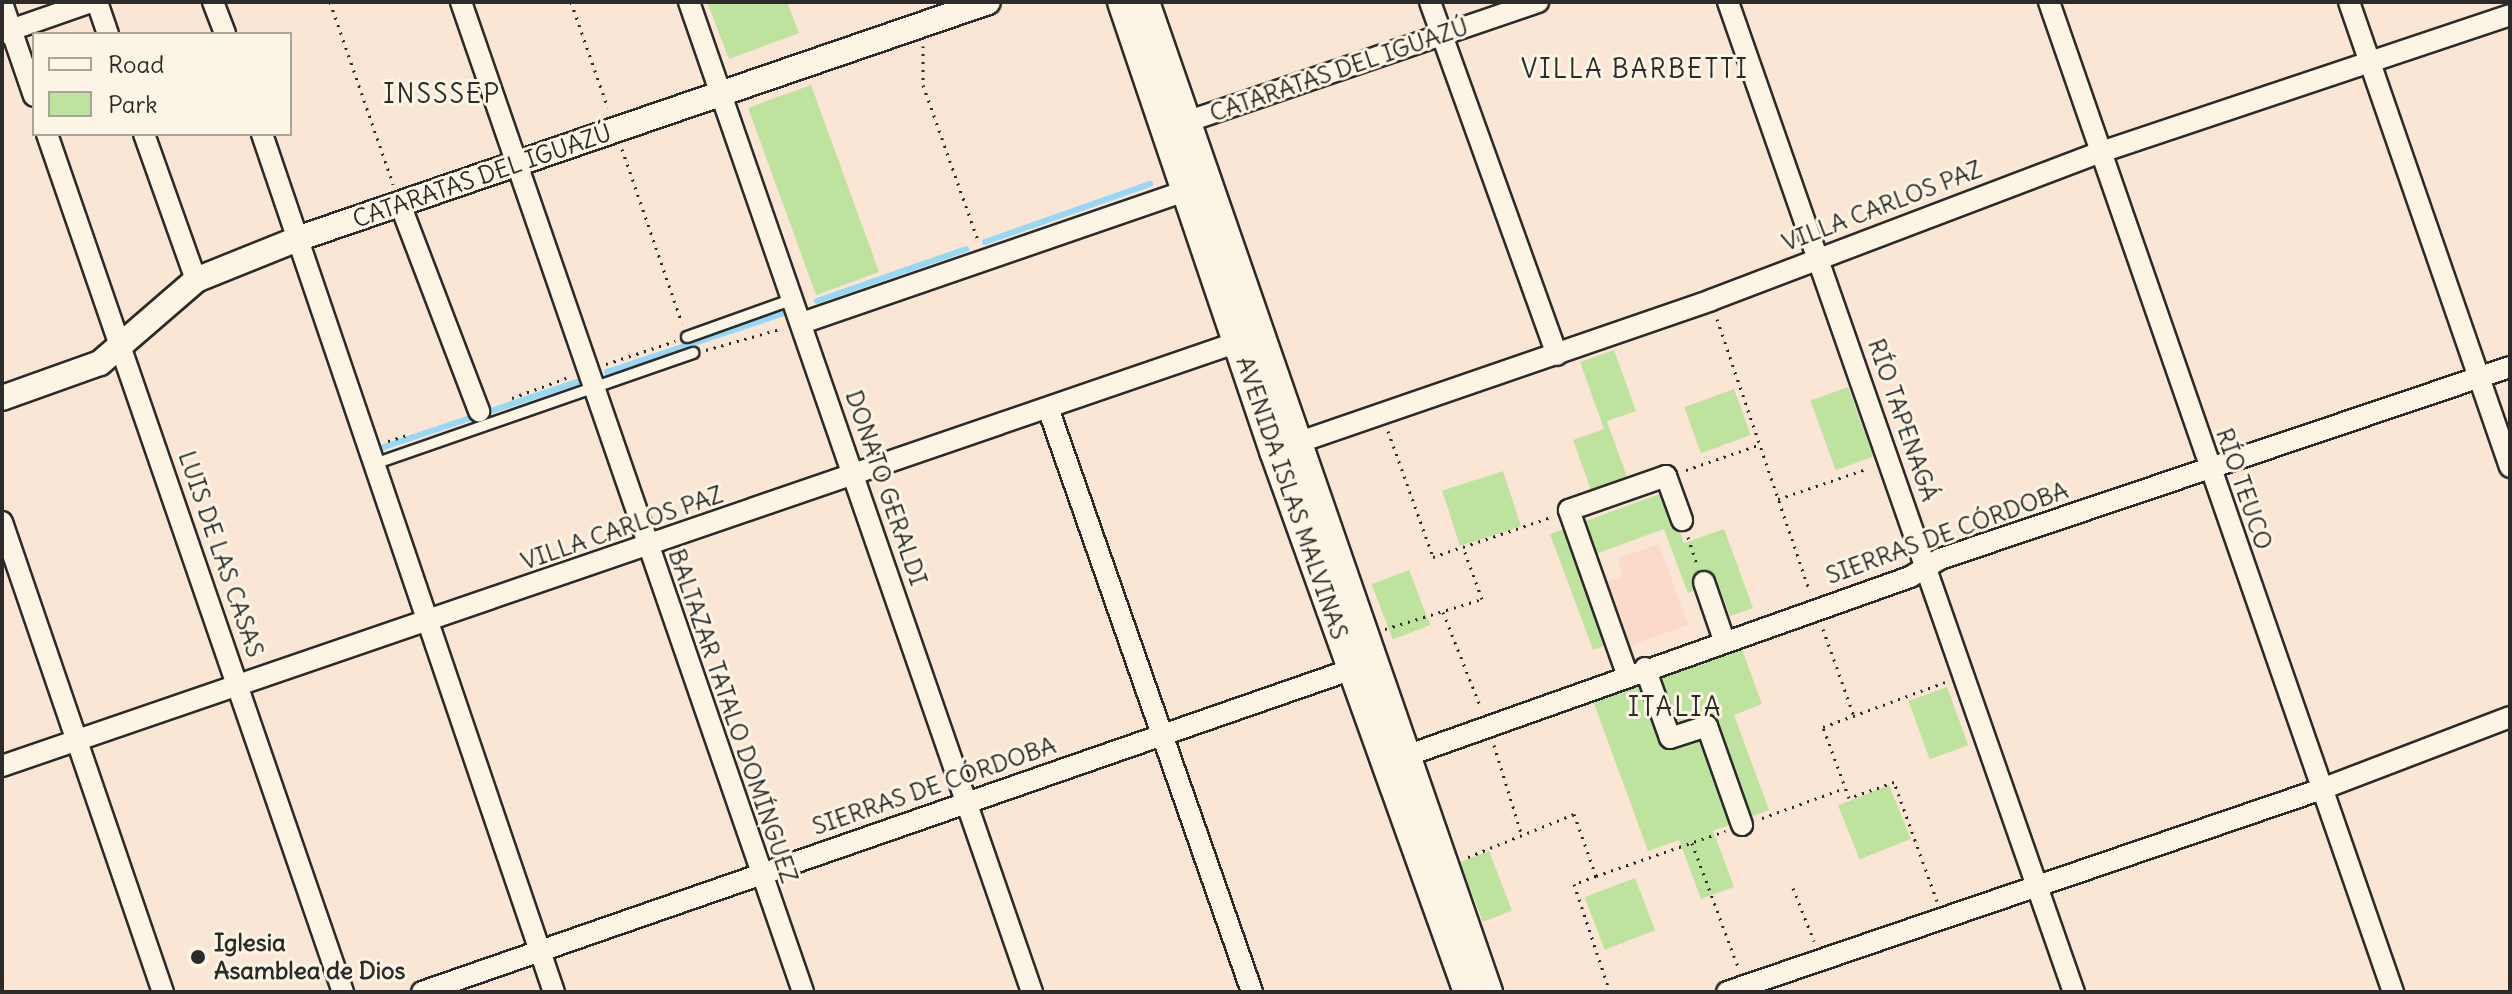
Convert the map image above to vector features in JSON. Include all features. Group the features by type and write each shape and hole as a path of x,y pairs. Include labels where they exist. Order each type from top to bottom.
{"main road":[{"name":"AVENIDA ISLAS MALVINAS","path":"1122,2 1195,187 1479,991"},
{"name":"AVENIDA ISLAS MALVINAS","path":"1145,2 1186,122 1195,187"},
{"name":"AVENIDA ISLAS MALVINAS","path":"1362,656 1406,756 1445,867 1479,991"}],"street":[{"path":"7,31 91,2"},
{"path":"97,2 107,32"},
{"path":"213,2 224,32"},
{"name":"BALTAZAR TATALO DOMÍNGUEZ","path":"461,2 646,547 803,992"},
{"name":"DONATO GERALDI","path":"689,2 1032,992"},
{"name":"CATARATAS DEL IGUAZÚ","path":"2,398 100,363 196,280 300,238 988,2"},
{"path":"1430,2 1557,355"},
{"name":"CATARATAS DEL IGUAZÚ","path":"1186,122 1538,2"},
{"name":"RÍO TAPENAGÁ","path":"1728,2 1820,257 2074,992"},
{"name":"RÍO TEUCO","path":"2049,2 2319,790 2393,992"},
{"path":"2349,2 2510,467"},
{"path":"2,3 7,31 32,91"},
{"name":"VILLA CARLOS PAZ","path":"1285,447 1711,300 2101,152 2372,64 2510,15"},
{"name":"LUIS DE LAS CASAS","path":"48,136 343,992"},
{"path":"145,136 196,280"},
{"path":"263,136 373,455 426,624 554,992"},
{"path":"802,323 1195,187"},
{"path":"400,204 479,411"},
{"name":"VILLA CARLOS PAZ","path":"2,766 426,624 1248,338"},
{"name":"SIERRAS DE CÓRDOBA","path":"1406,756 1927,566 2510,367"},
{"path":"1048,408 1252,992"},
{"path":"1682,520 1666,476 1569,510 1636,671 1670,738 1707,726 1742,825"},
{"path":"2,522 163,992"},
{"path":"1704,582 1724,640"},
{"name":"SIERRAS DE CÓRDOBA","path":"422,992 1163,735 1362,656"},
{"path":"1736,989 1772,984 1821,959 1943,916 2038,888 2319,790 2510,717"}],"lane":[{"path":"687,337 794,299"},
{"path":"373,455 590,379 693,353"}],"path":[{"path":"330,2 400,204"},
{"path":"479,411 590,379 687,337 571,2"},
{"path":"917,27 927,60 923,85 985,260"},
{"path":"1711,300 1758,445 1854,716"},
{"path":"693,353 802,323"},
{"path":"1381,413 1433,557 1569,510"},
{"path":"373,455 425,429"},
{"path":"1666,476 1758,445"},
{"path":"1777,500 1888,461"},
{"path":"1682,520 1704,582"},
{"path":"1362,656 1482,599 1463,547"},
{"path":"1943,916 1894,782 1849,798 1823,727 1964,675"},
{"path":"1610,992 1574,884 1845,788"},
{"path":"1445,867 1574,814 1596,876"},
{"path":"1692,842 1736,989"},
{"path":"1793,888 1821,959"}],"shaded area":[{"path":"1659,544 1688,625 1626,647 1604,583 1623,576 1617,558"}],"green space":[{"path":"707,2 787,2 799,33 729,59"},
{"path":"811,85 879,272 816,295 748,108"},
{"path":"1614,350 1636,411 1607,421 1628,480 1592,493 1573,440 1604,429 1580,362"},
{"path":"1848,387 1873,457 1836,470 1810,401"},
{"path":"1734,389 1751,435 1701,453 1684,407"},
{"path":"1503,471 1521,526 1460,546 1442,491"},
{"path":"1665,492 1684,543 1724,529 1753,608 1730,616 1717,582 1688,593 1664,529 1579,560 1609,644 1593,650 1550,534"},
{"path":"1409,570 1430,625 1393,639 1372,584"},
{"path":"1740,644 1762,704 1734,715 1769,810 1713,831 1734,887 1701,899 1679,840 1648,851 1592,698"},
{"path":"1947,687 1968,745 1930,759 1908,701"},
{"path":"1889,785 1911,839 1860,859 1838,806"},
{"path":"1489,851 1512,911 1483,922 1460,862"},
{"path":"1635,878 1655,930 1605,950 1585,897"}],"waterway":[{"path":"985,242 1150,184"},
{"path":"817,301 966,249"},
{"path":"607,372 787,312"},
{"path":"384,447 577,382"}],"place":[{"name":"Iglesia Asamblea de Dios","path":"198,957"}],"district":[{"name":"VILLA BARBETTI","path":"1635,69"},
{"name":"INSSSEP","path":"442,94"},
{"name":"ITALIA","path":"1675,707"}]}
